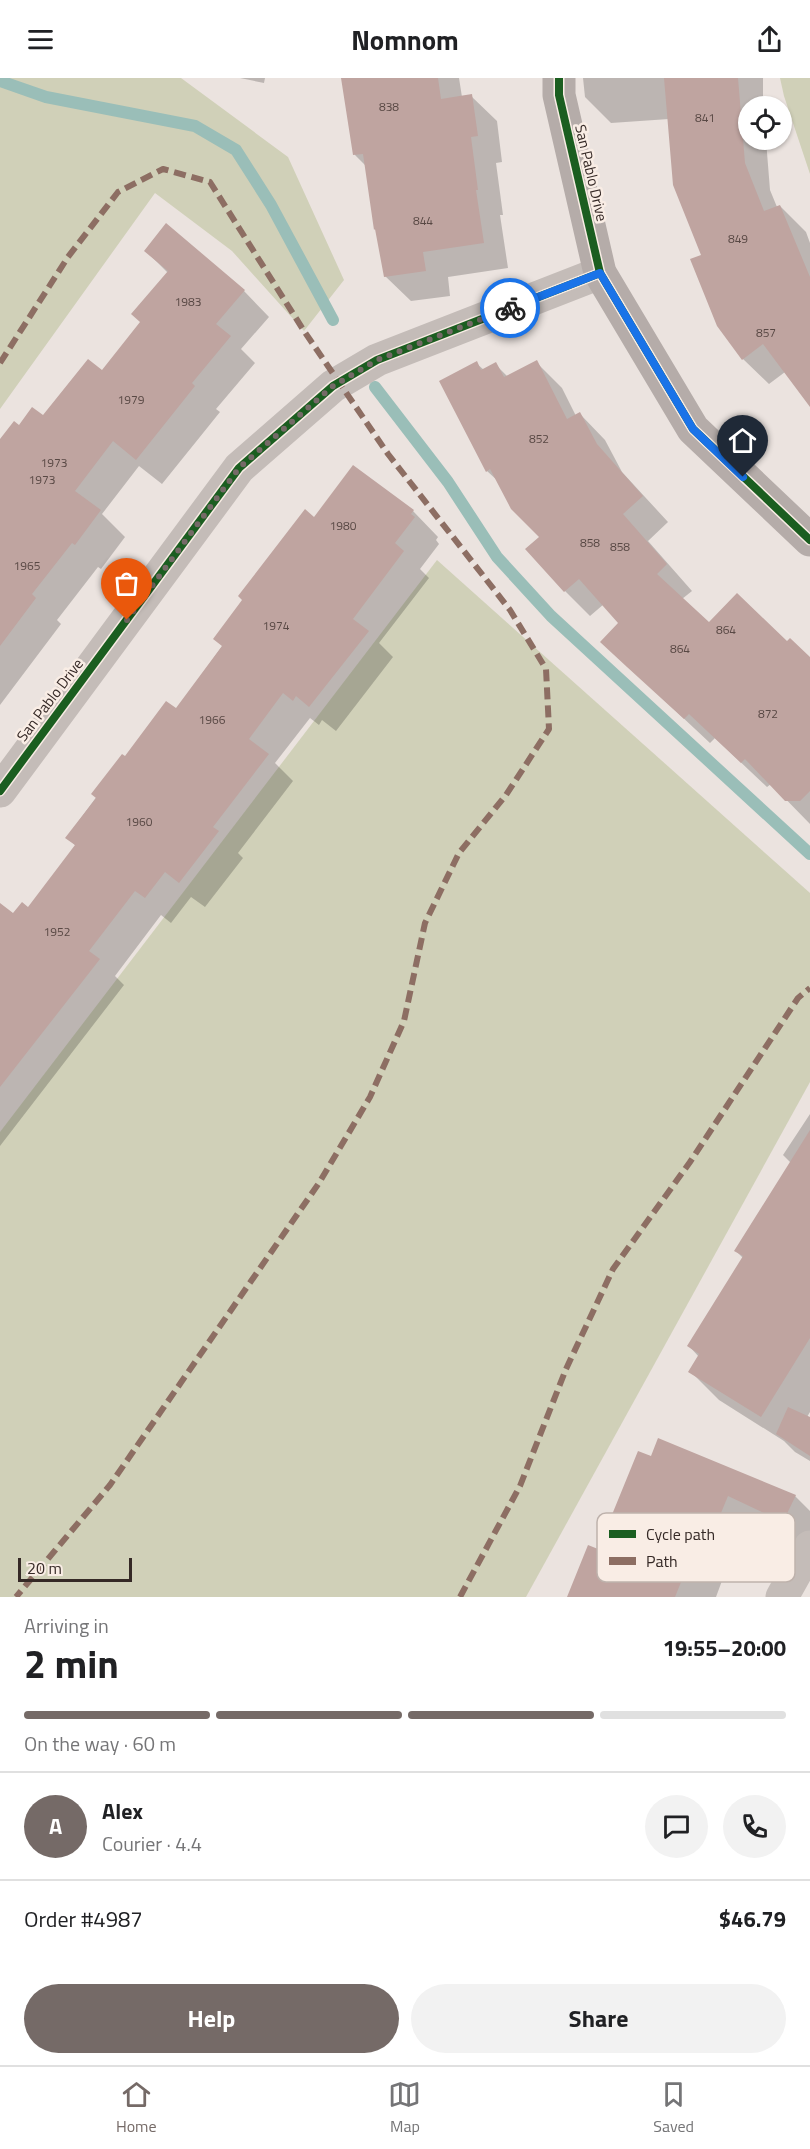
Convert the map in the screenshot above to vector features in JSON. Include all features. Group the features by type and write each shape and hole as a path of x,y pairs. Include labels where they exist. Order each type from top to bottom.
{"street":[{"name":"San Pablo Drive","path":"560,78 560,95 600,273 693,429 810,540"},
{"name":"San Pablo Drive","path":"0,790 239,468 333,386 377,360 600,273"},
{"path":"795,1574 810,1547"},
{"path":"782,1597 790,1582"}],"green space":[{"path":"0,78 181,78 288,157 344,280 304,331 232,251 155,193 0,409"},
{"path":"780,78 810,78 810,174 792,120 792,96 784,96"},
{"path":"437,560 810,893 810,1082 526,1597 0,1597 0,1132"}],"building":[{"path":"341,78 438,78 441,99 472,94 478,136 471,137 484,243 423,252 426,271 384,277 374,230 363,154 353,155"},
{"path":"664,78 738,78 738,150 744,150 745,163 764,211 780,205 810,277 810,407 763,344 742,360 717,326 690,259 701,255 673,185"},
{"path":"166,223 245,290 216,324 231,336 192,383 195,386 136,460 113,441 75,491 101,510 75,545 72,543 32,594 36,598 0,646 0,439 14,421 19,425 32,407 43,415 88,359 102,370 140,322 131,314 168,271 144,251"},
{"path":"537,360 567,419 580,412 597,444 643,496 623,514 667,564 657,574 709,622 737,593 787,641 790,638 810,657 810,791 800,801 785,801 745,759 741,763 689,714 684,719 627,667 600,642 618,623 579,579 564,592 525,549 539,537 511,509 490,469 486,472 439,381 477,361 481,370 496,362 504,377"},
{"path":"353,465 414,510 411,514 415,517 395,543 404,551 353,619 369,631 309,707 296,696 293,701 283,693 249,739 269,754 213,827 219,831 179,883 165,872 145,898 135,891 89,951 100,959 0,1087 0,903 13,913 22,902 28,907 75,845 65,838 96,798 91,794 122,754 125,756 166,701 176,708 222,646 213,639 242,600 238,596 305,509 314,517"},
{"path":"810,1130 810,1338 761,1417 688,1372 699,1354 687,1346 743,1256 734,1251"},
{"path":"788,1407 810,1417 810,1456 776,1434"},
{"path":"658,1438 796,1495 787,1513 764,1513 728,1496 721,1513 613,1513 638,1451 651,1456"},
{"path":"588,1545 597,1549 597,1582 681,1582 675,1597 567,1597"}],"waterway":[{"path":"0,81 46,97 195,126 236,150 271,205 333,320"},
{"path":"375,387 448,482 497,557 551,616 810,854"}],"marked path":[{"path":"0,363 68,257 118,192 163,169 210,182 304,331 388,454 510,610 546,669 549,729 506,795 459,853 425,923 404,1021 370,1097 319,1183 110,1485 16,1597"},
{"path":"460,1597 520,1486 566,1369 613,1269 690,1162 798,998 810,988"}],"cycle path":[{"path":"559,78 559,95 600,273 693,429 810,540"},
{"path":"0,791 239,468 333,386 377,360 600,273"}],"way so far":[{"path":"127,620 239,468 333,386 377,360 510,308"}],"route":[{"path":"510,308 600,273 693,429 743,477"}]}
